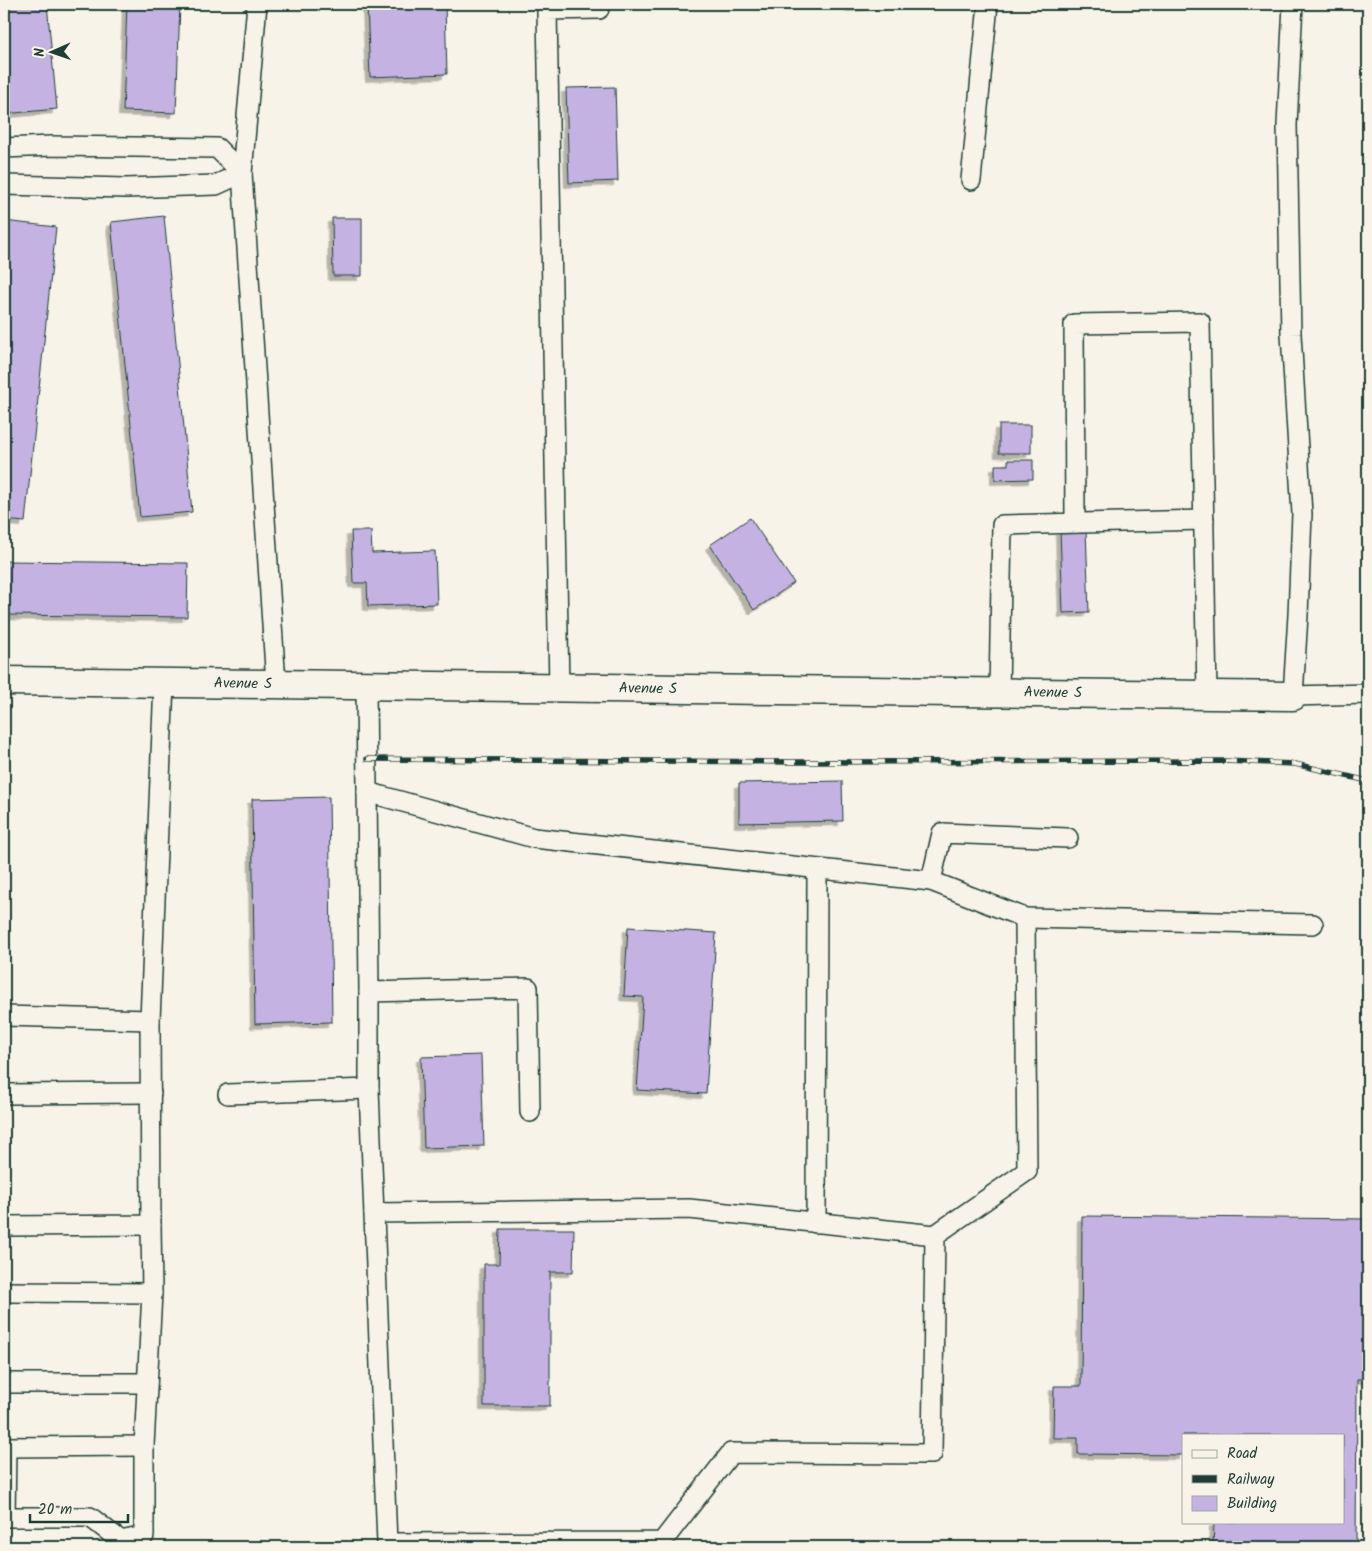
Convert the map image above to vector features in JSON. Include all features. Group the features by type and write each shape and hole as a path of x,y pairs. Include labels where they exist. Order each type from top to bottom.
{"street":[{"name":"Avenue S","path":"4,681 1293,696"}],"lane":[{"path":"257,4 242,173 276,684"},
{"path":"559,688 547,10 599,10 598,4"},
{"path":"971,180 988,4"},
{"path":"1293,4 1287,125 1291,334 1302,514 1293,696 1368,694"},
{"path":"4,148 50,146 217,148 242,173"},
{"path":"4,185 126,188 216,185 242,173"},
{"path":"1075,523 1074,324 1200,322 1207,695"},
{"path":"998,692 1002,525 1204,520"},
{"path":"144,1446 5,1447 5,1517 90,1517 121,1542 144,1536 144,1446 152,1293 150,1020 164,683"},
{"path":"366,686 369,1089 387,1543 662,1542 731,1453 932,1454 935,1235"},
{"path":"367,792 534,838 931,881 1025,918 1313,924"},
{"path":"931,881 942,833 1068,838"},
{"path":"816,1223 817,869"},
{"path":"374,1212 689,1209 935,1235 1027,1171 1025,918"},
{"path":"369,992 528,988 530,1112"},
{"path":"4,1016 150,1020"},
{"path":"228,1094 369,1089"},
{"path":"4,1094 151,1093"},
{"path":"4,1226 151,1225"},
{"path":"4,1292 152,1293"},
{"path":"4,1383 147,1383"}],"building":[{"path":"4,4 47,4 57,109 4,114"},
{"path":"127,4 180,4 176,113 123,111"},
{"path":"367,4 445,4 447,74 370,77"},
{"path":"850,4 886,4 886,5 850,7"},
{"path":"615,87 618,181 569,183 566,88"},
{"path":"164,216 192,512 140,517 111,222"},
{"path":"332,218 362,218 362,276 333,276"},
{"path":"4,221 56,227 25,522 4,520"},
{"path":"999,425 1031,425 1031,453 999,453"},
{"path":"1008,460 1033,460 1033,479 995,480 995,465 1008,465"},
{"path":"750,518 794,583 754,610 710,545"},
{"path":"1086,530 1089,612 1063,613 1060,531"},
{"path":"351,531 371,531 372,553 435,551 437,604 368,606 367,583 353,583"},
{"path":"4,561 188,563 187,617 4,615"},
{"path":"842,781 843,821 739,823 739,783"},
{"path":"329,797 332,1022 255,1024 252,799"},
{"path":"628,927 716,933 706,1094 637,1090 643,997 624,996"},
{"path":"481,1055 484,1146 424,1148 421,1057"},
{"path":"1082,1216 1368,1219 1368,1379 1357,1379 1356,1547 1213,1547 1214,1524 1344,1524 1344,1434 1182,1434 1182,1455 1078,1454 1078,1438 1053,1438 1054,1386 1081,1386"},
{"path":"500,1229 574,1229 573,1272 550,1272 550,1406 484,1406 484,1264 499,1264"}],"railway":[{"path":"367,759 797,762 1225,761 1295,764 1368,781"}]}
